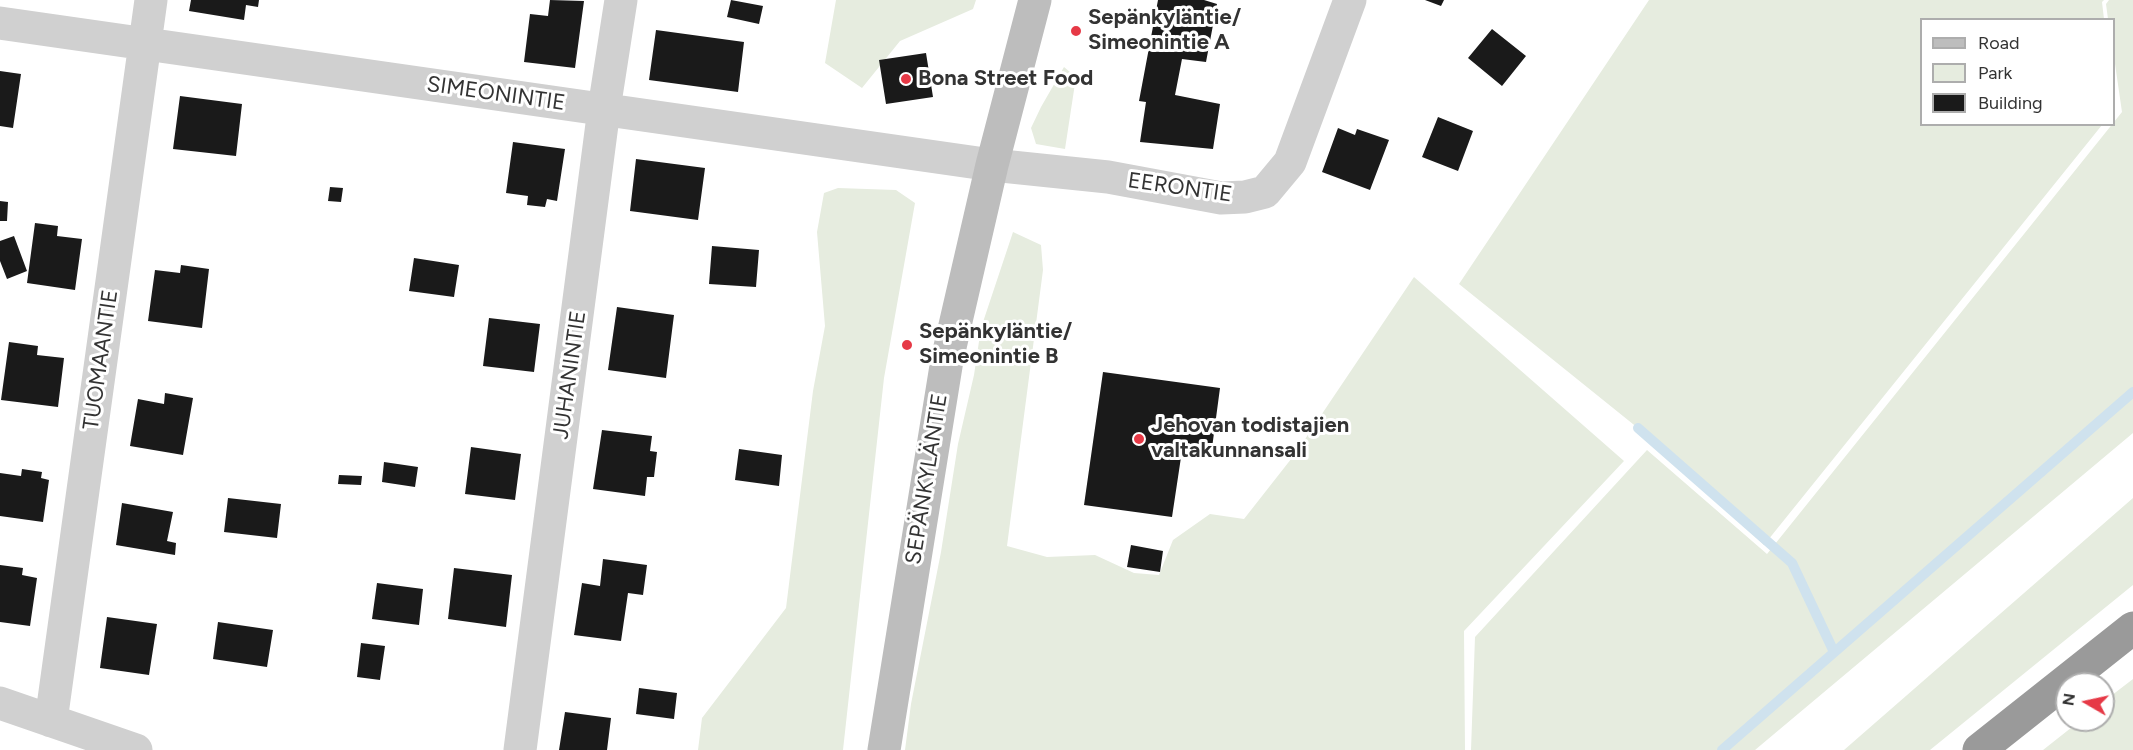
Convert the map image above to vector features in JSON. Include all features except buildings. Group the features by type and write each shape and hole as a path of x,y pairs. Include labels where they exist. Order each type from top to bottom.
{"highway":[{"path":"1979,750 2133,628"}],"main road":[{"name":"SEPÄNKYLÄNTIE","path":"884,750 946,360 992,165 1035,0"}],"street":[{"name":"TUOMAANTIE","path":"51,721 151,0"},
{"name":"JUHANINTIE","path":"520,750 604,109 621,0"},
{"name":"EERONTIE","path":"992,165 1108,177 1221,198 1245,197 1265,192 1290,162 1350,0"},
{"name":"SIMEONINTIE","path":"0,23 992,165"},
{"path":"0,703 136,750"}],"green space":[{"path":"836,0 976,0 973,9 900,41 862,88 825,63"},
{"path":"1649,0 2104,0 2102,2 2104,18 1920,18 1920,126 2101,126 1764,545 1654,441 1459,284"},
{"path":"2109,0 2133,0 2133,433 1755,750 1471,750 1475,637 1647,450 1767,554 2111,126 2115,126 2115,121 2122,112 2115,64 2115,18 2108,18 2106,4"},
{"path":"1064,67 1076,77 1065,149 1036,144 1031,128"},
{"path":"838,188 896,190 915,203 884,378 843,750 698,750 702,718 786,608 813,391 825,326 817,232 824,193"},
{"path":"1013,232 1041,245 1043,270 1007,546 1047,557 1095,555 1134,573 1159,575 1173,540 1210,514 1244,519 1295,454 1414,277 1624,461 1464,631 1465,750 905,750 911,704 981,328"},
{"path":"2133,498 2133,585 1930,750 1844,750"},
{"path":"2133,679 2133,750 2043,750 2066,732 2115,732 2115,693"}],"waterway":[{"path":"1722,750 2133,392"},
{"path":"1638,428 1792,563 1834,652"}],"place":[{"name":"Sepänkyläntie/ Simeonintie A","path":"1076,31"},
{"name":"Bona Street Food","path":"906,79"},
{"name":"Sepänkyläntie/ Simeonintie B","path":"907,345"},
{"name":"Jehovan todistajien valtakunnansali","path":"1139,439"}]}
